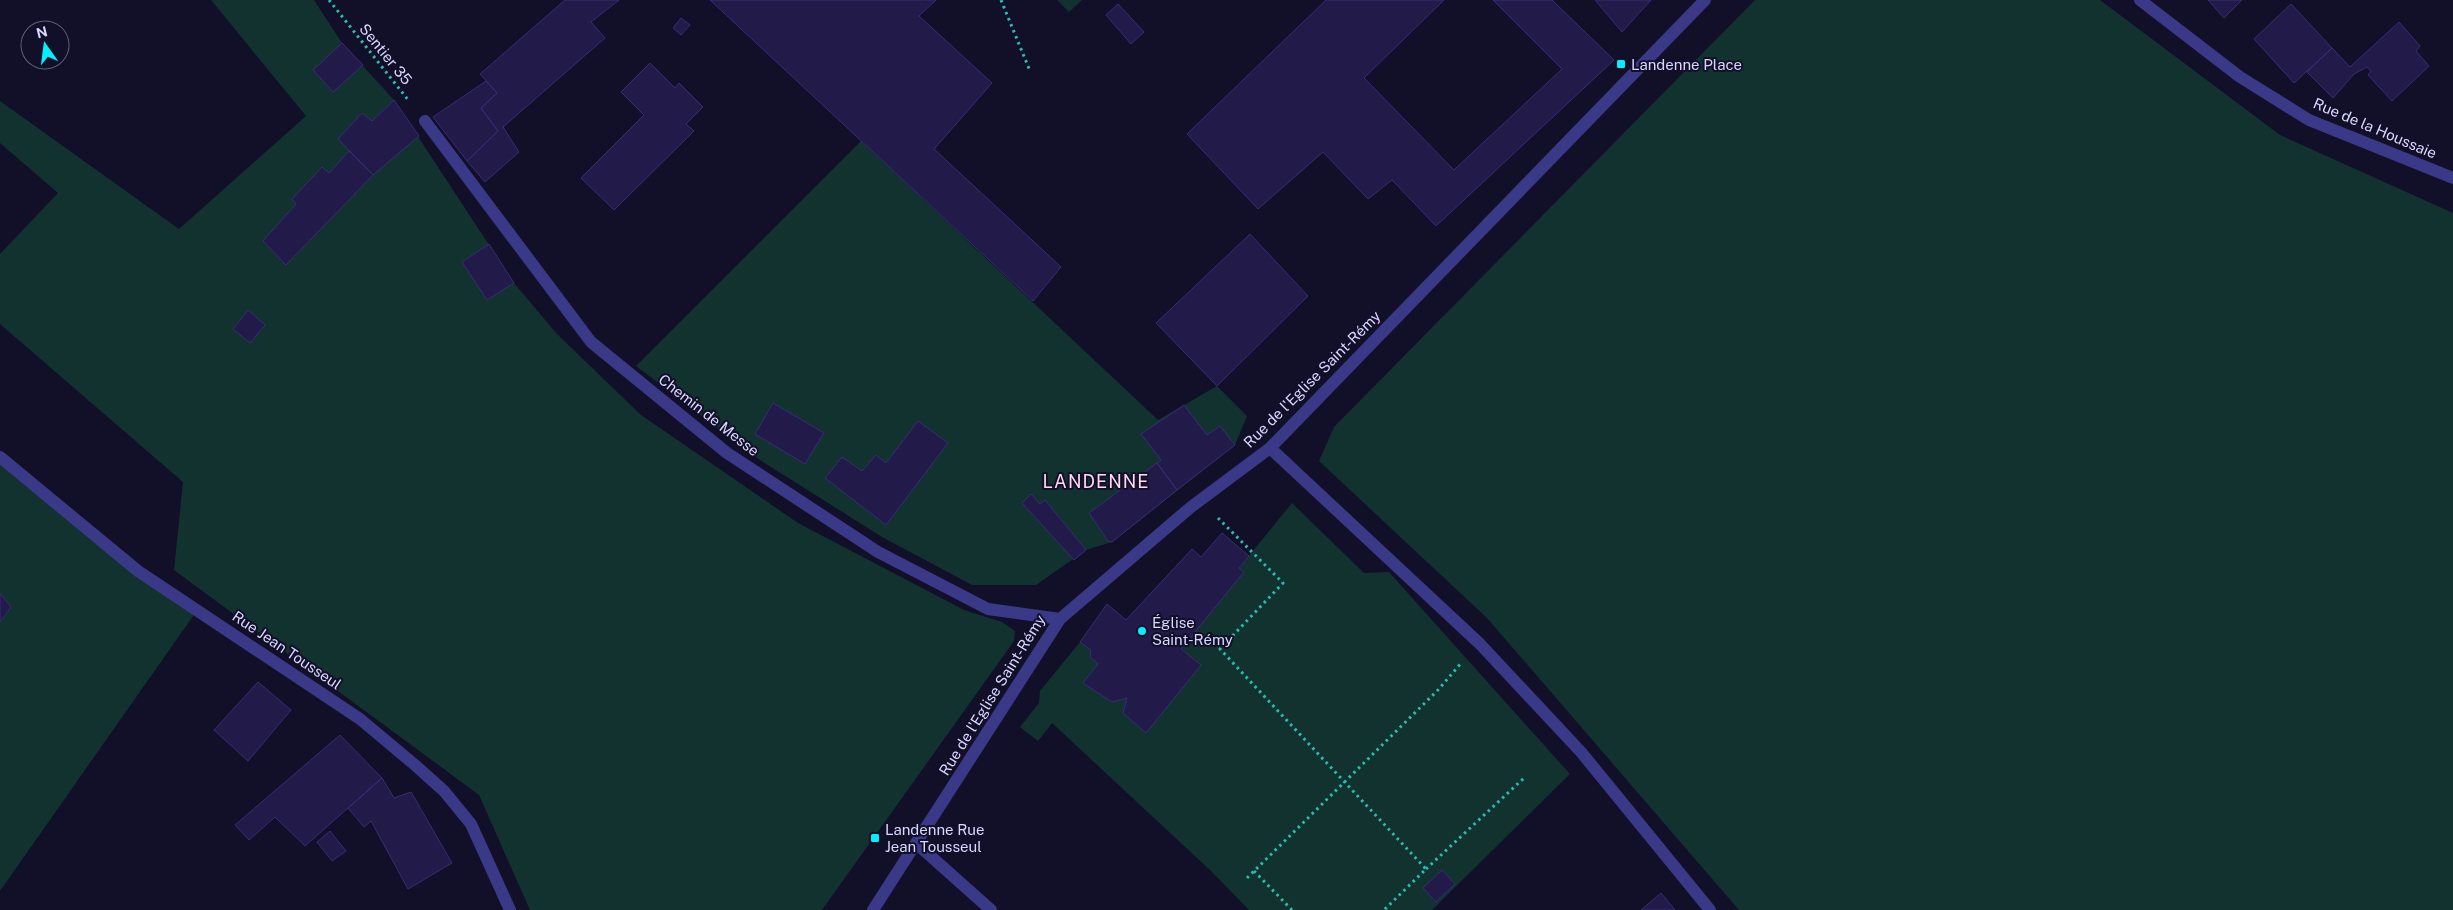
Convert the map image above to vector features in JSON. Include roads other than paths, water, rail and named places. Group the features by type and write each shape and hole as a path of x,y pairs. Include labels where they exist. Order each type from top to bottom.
{"street":[{"name":"Rue de l'Eglise Saint-Rémy","path":"873,910 1060,619 1199,501 1270,448 1705,0"},
{"name":"Rue de la Houssaie","path":"2140,0 2240,77 2309,120 2453,178"},
{"name":"Chemin de Messe","path":"425,121 591,342 727,453 878,552 988,609 1060,619"},
{"path":"1270,448 1480,644 1581,752 1710,910"},
{"name":"Rue Jean Tousseul","path":"0,457 138,571 360,719 415,765 444,791 471,824 510,910"},
{"path":"917,844 991,910"}],"place":[{"name":"Landenne Place","path":"1621,64"},
{"name":"Église Saint-Rémy","path":"1142,631"},
{"name":"Landenne Rue Jean Tousseul","path":"875,838"}],"district":[{"name":"LANDENNE","path":"1096,481"}]}
